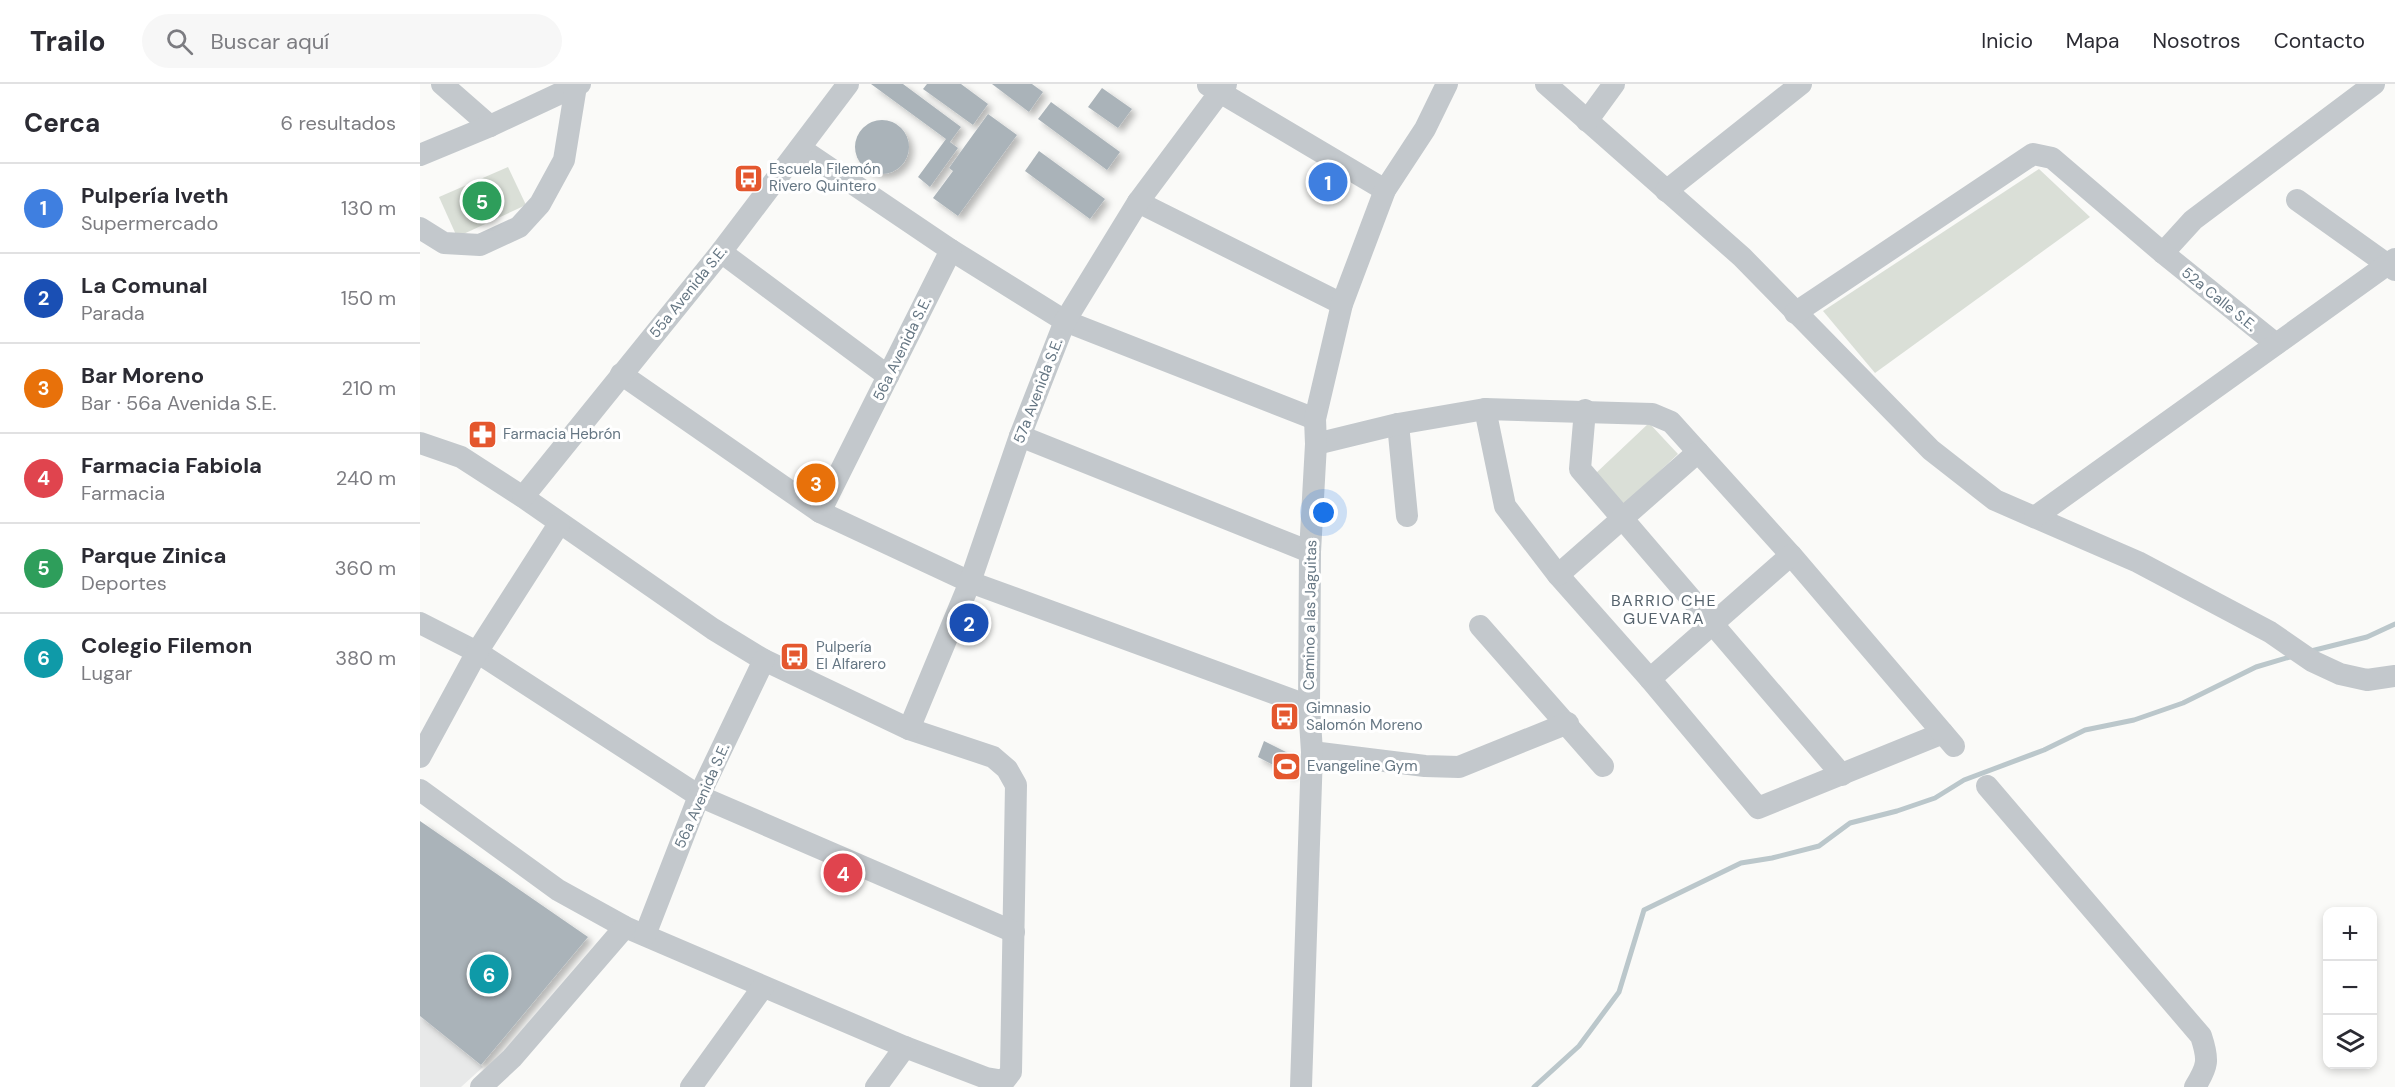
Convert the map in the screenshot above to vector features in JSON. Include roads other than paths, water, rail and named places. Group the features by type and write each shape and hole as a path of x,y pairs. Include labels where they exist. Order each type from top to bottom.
{"street":[{"path":"442,84 490,126"},
{"name":"55a Avenida S.E.","path":"523,497 721,252 848,84"},
{"name":"Camino a las Jaguitas","path":"1300,1087 1312,752 1309,706 1310,552 1316,444 1315,419 1342,304 1385,190 1425,129 1447,84"},
{"path":"1546,84 1742,257 1931,450 1995,500 2138,562 2270,632 2312,661 2340,674 2367,680 2395,676"},
{"path":"1587,121 1614,84"},
{"path":"1666,190 1801,84"},
{"path":"2163,253 2193,220 2374,84"},
{"path":"420,155 490,126 578,85"},
{"path":"420,228 444,243 480,245 519,227 540,204 564,160 578,85"},
{"path":"1218,87 1385,190"},
{"name":"57a Avenida S.E.","path":"909,729 970,582 1020,436 1065,321 1138,202 1218,87"},
{"path":"800,148 951,250 1065,321 1315,419"},
{"name":"52a Calle S.E.","path":"1795,313 2032,154 2052,158 2163,253 2276,344"},
{"path":"2035,517 2276,344 2392,264 2297,200"},
{"path":"1138,202 1342,304"},
{"name":"56a Avenida S.E.","path":"820,512 951,250"},
{"path":"721,252 888,376"},
{"path":"621,374 820,512 970,582 1309,706"},
{"path":"1316,444 1398,424 1485,409 1585,410 1652,414 1671,422 1791,555 1948,739 1842,775 1758,808 1650,679 1558,575 1505,506 1485,409"},
{"path":"1585,410 1580,469 1842,775"},
{"path":"1398,424 1407,516"},
{"path":"1020,436 1310,552"},
{"path":"420,443 461,457 523,497 713,629 764,660 909,729 993,757 1007,769 1016,785 1011,1072 1004,1081 986,1078 905,1047 635,931 558,890 420,790"},
{"path":"1558,575 1698,452"},
{"path":"420,757 477,652 559,524"},
{"path":"1650,679 1791,555"},
{"path":"420,623 477,652 699,796 1014,932"},
{"path":"1480,626 1568,723 1603,766"},
{"name":"56a Avenida S.E.","path":"481,1087 635,931 764,660"},
{"path":"1312,752 1425,766 1459,767 1568,723"},
{"path":"1988,786 2134,959 2191,1022 2201,1036 2205,1049 2201,1078"},
{"path":"692,1087 764,987"},
{"path":"876,1087 905,1047"}],"waterway":[{"path":"2311,651 2367,637 2395,624"},
{"path":"1534,1087 1579,1046 1619,992 1644,910 1741,863 1819,846 1850,823 1935,798 1964,780 2044,750 2085,730 2134,720 2183,703 2256,667 2293,656"}],"place":[{"name":"Escuela Filemón Rivero Quintero","path":"748,178"},
{"name":"Pulpería Iveth","path":"1328,182"},
{"name":"Parque Zinica","path":"482,201"},
{"name":"Farmacia Hebrón","path":"482,434"},
{"name":"Bar Moreno","path":"816,483"},
{"name":"La Comunal","path":"969,623"},
{"name":"Pulpería El Alfarero","path":"795,656"},
{"name":"Gimnasio Salomón Moreno","path":"1285,717"},
{"name":"Evangeline Gym","path":"1286,766"},
{"name":"Farmacia Fabiola","path":"843,873"},
{"name":"Colegio Filemon","path":"489,974"}],"district":[{"name":"BARRIO CHE GUEVARA","path":"1664,609"}]}
